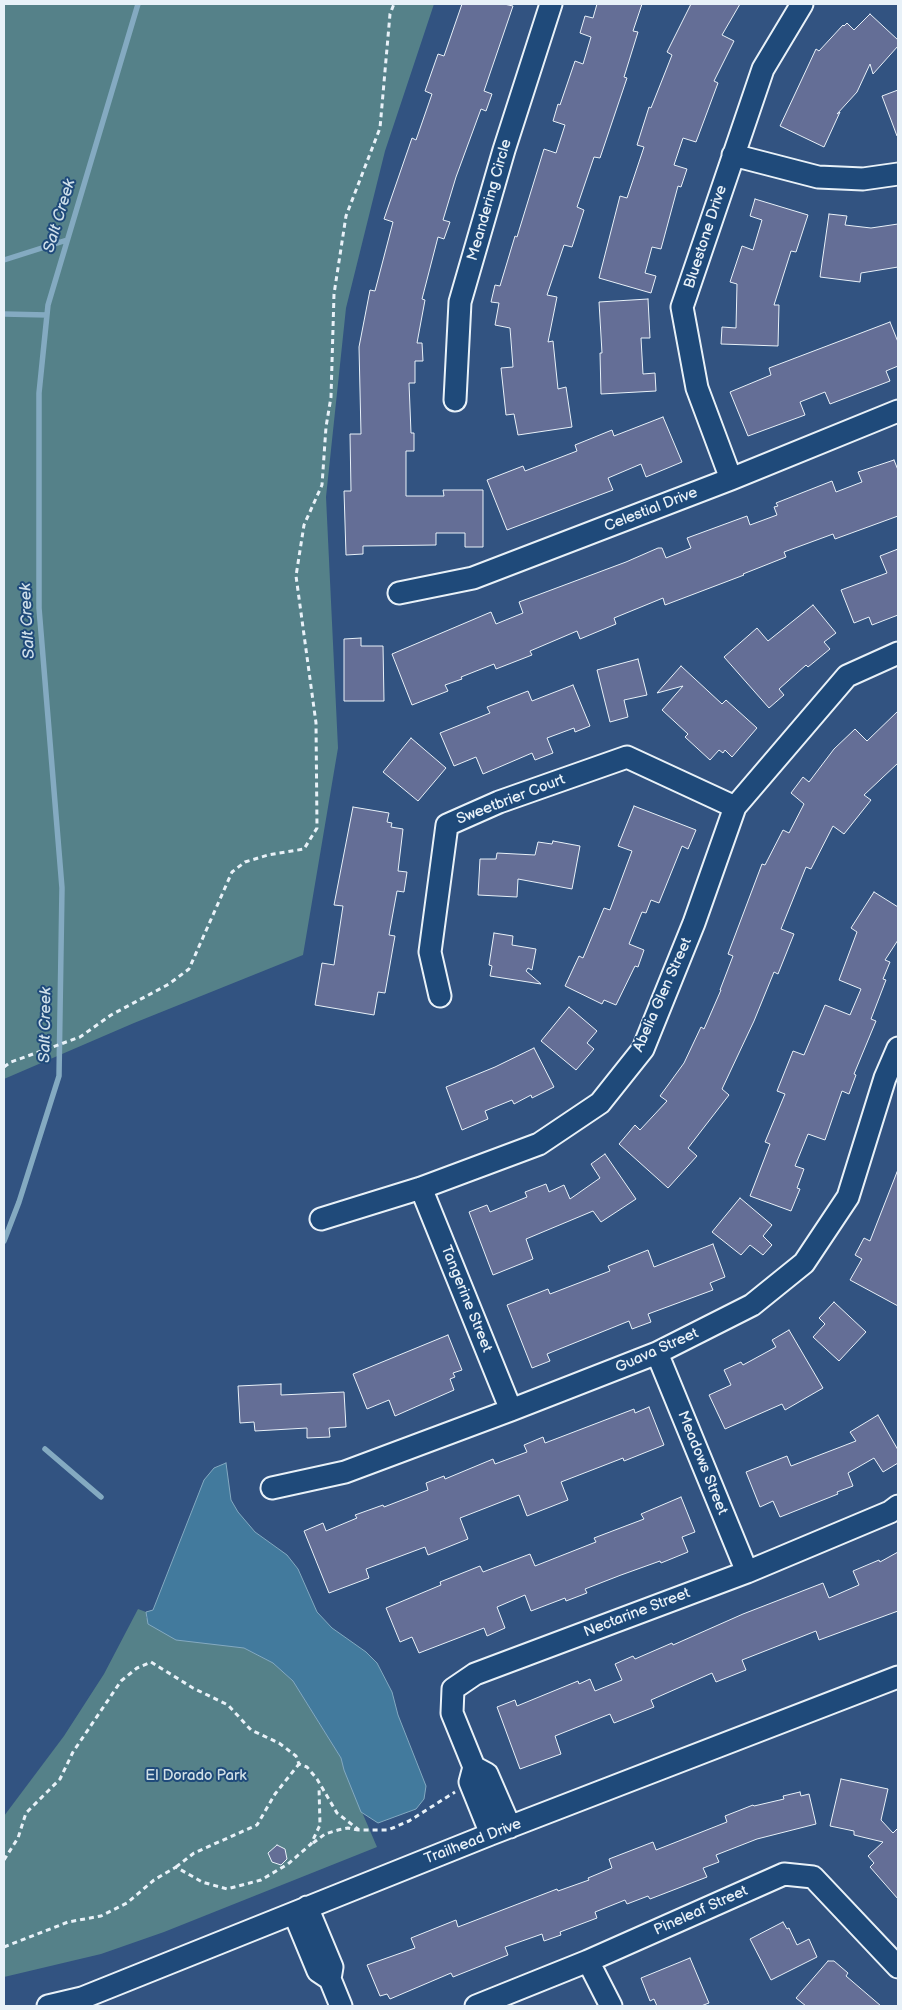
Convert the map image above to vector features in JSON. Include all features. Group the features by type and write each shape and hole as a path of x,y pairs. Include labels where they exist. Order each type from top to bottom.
{"street":[{"name":"Meandering Circle","path":"455,400 460,302 504,150 551,4"},
{"name":"Bluestone Drive","path":"731,479 697,388 682,307 763,69 802,4"},
{"path":"733,155 818,177 863,179 898,174"},
{"name":"Celestial Drive","path":"399,593 473,578 731,479 898,411"},
{"name":"Abelia Glen Street","path":"321,1219 421,1188 539,1144 600,1103 643,1048 694,923 735,807 847,676 898,654"},
{"name":"Sweetbrier Court","path":"440,996 430,952 447,825 499,802 628,757 735,807"},
{"name":"Guava Street","path":"272,1488 345,1472 511,1410 657,1353 752,1305 804,1263 848,1197 885,1078 898,1048"},
{"name":"Tangerine Street","path":"421,1188 511,1410"},
{"name":"Meadows Street","path":"657,1353 747,1572"},
{"name":"Nectarine Street","path":"501,1831 470,1782 474,1767 452,1713 453,1689 475,1674 747,1572 890,1512 898,1506"},
{"name":"Trailhead Drive","path":"48,2006 82,1998 501,1831 898,1677"},
{"name":"Pineleaf Street","path":"476,2006 588,1961 784,1874 813,1877 898,1967"},
{"path":"301,1910 332,1967 330,1979 341,2006"},
{"path":"588,1961 610,2006"}],"path":[{"path":"4,1067 11,1062 80,1037 111,1015 169,984 189,970 232,872 245,862 268,855 304,850 317,828 316,723 296,576 304,525 322,485 326,427 331,397 334,294 346,216 380,128 390,14 394,4"},
{"path":"4,1860 18,1838 26,1813 60,1779 73,1752 121,1681 137,1668 151,1662 193,1688 228,1705 251,1730 279,1743 296,1756 299,1764 306,1767 317,1779 337,1813 358,1830"},
{"path":"4,1947 68,1922 101,1916 127,1903 154,1880 176,1867 194,1853 257,1825 275,1794 299,1764"},
{"path":"311,1844 320,1824 319,1785"},
{"path":"176,1867 202,1882 228,1889 261,1880 288,1864 325,1834 348,1828 388,1830 409,1821 457,1791"}],"green space":[{"path":"4,4 434,4 385,151 346,308 326,497 338,748 303,955 134,1023 4,1079"},
{"name":"El Dorado Park","path":"138,1609 146,1612 146,1618 226,1645 244,1648 273,1663 293,1681 341,1758 344,1770 377,1847 164,1932 101,1954 4,1977 4,1816 64,1736 104,1674"}],"water":[{"path":"226,1463 231,1500 238,1512 255,1532 287,1555 298,1569 317,1612 332,1628 366,1652 377,1663 392,1692 398,1715 426,1786 424,1799 416,1809 378,1823 361,1812 341,1758 293,1681 273,1663 244,1648 176,1640 148,1624 146,1612 153,1610 204,1480 214,1468"}],"building":[{"path":"462,4 504,4 513,6 484,91 492,94 486,111 481,109 456,177 443,220 450,222 444,239 438,237 422,299 425,300 417,343 422,343 423,361 415,361 415,383 409,383 411,433 414,433 414,451 406,451 406,496 444,496 443,490 483,490 483,547 465,547 465,533 436,533 436,545 363,546 363,554 346,555 344,491 351,491 350,434 361,434 359,347 370,290 375,291 393,222 384,219 412,138 416,140 432,94 425,91 438,54 444,56"},
{"path":"597,4 642,4 633,31 638,32 624,77 627,78 600,158 594,157 577,207 584,210 572,247 564,245 547,295 557,297 548,342 553,341 558,389 566,387 572,427 518,435 514,414 506,415 501,368 513,367 510,328 495,325 499,303 491,302 495,285 500,286 515,236 517,237 544,149 556,153 565,125 553,121 575,61 583,64 591,37 580,33 585,16 593,18"},
{"path":"691,4 740,4 722,35 734,41 714,81 718,83 696,142 683,138 674,165 687,169 681,187 678,186 661,249 652,247 645,273 656,276 651,293 599,278 620,196 627,198 644,147 637,145 649,107 651,108 672,55 667,52"},
{"path":"870,14 898,40 898,46 873,74 870,64 857,92 837,114 840,112 824,147 780,126 816,49 819,51 843,25 847,23 854,30"},
{"path":"898,90 898,136 897,136 882,96"},
{"path":"755,199 808,215 796,252 791,251 774,305 779,305 778,346 721,344 722,327 736,328 737,284 730,282 742,246 753,250 762,220 750,216"},
{"path":"829,214 847,216 845,225 871,228 898,224 898,267 861,273 860,282 820,277"},
{"path":"648,299 650,338 641,338 643,374 655,373 656,391 601,394 600,353 602,353 599,302"},
{"path":"890,322 898,342 898,366 886,371 890,381 830,404 825,392 800,402 805,415 748,436 730,392 771,375 769,368"},
{"path":"663,417 682,462 646,477 641,464 608,478 613,490 507,530 487,480 523,466 525,471 577,451 575,445 612,430 614,436"},
{"path":"894,460 898,470 898,516 835,539 833,534 784,552 786,557 665,605 663,598 614,618 616,624 580,639 577,631 530,651 532,655 496,669 494,664 461,677 462,679 445,685 448,691 412,705 392,654 491,612 496,624 523,613 519,602 658,548 662,548 666,558 691,548 687,538 747,516 750,525 777,515 774,507 778,506 776,503 832,481 836,492 862,482 858,472"},
{"path":"898,549 898,615 872,625 869,617 854,623 841,590 887,573 880,556"},
{"path":"813,605 836,633 824,642 830,649 808,667 806,665 779,689 784,695 769,708 724,657 757,628 768,641"},
{"path":"361,638 361,646 383,646 384,701 344,701 344,639"},
{"path":"638,659 647,695 624,700 628,717 610,722 597,670"},
{"path":"681,666 722,704 726,700 757,728 732,757 725,750 723,753 719,750 710,760 685,737 688,734 662,710 683,686 657,693"},
{"path":"573,685 590,726 575,732 574,728 547,738 553,753 535,760 532,753 483,774 476,757 454,766 440,733 490,713 487,707 528,691 532,701"},
{"path":"898,711 898,763 864,795 871,800 844,834 833,826 811,869 806,867 781,929 794,934 778,974 774,972 754,1021 722,1089 729,1095 688,1148 697,1156 668,1188 619,1144 635,1125 640,1130 667,1101 660,1096 684,1063 701,1027 704,1029 733,956 728,954 762,864 765,865 783,830 789,833 804,804 791,793 803,777 809,782 834,749 855,729 867,741"},
{"path":"411,738 446,768 418,801 383,772"},
{"path":"634,806 696,830 688,849 682,846 659,903 651,900 646,913 642,912 629,944 644,950 638,967 635,966 616,1005 604,1000 602,1004 565,986 579,956 583,958 604,908 610,910 632,851 618,846"},
{"path":"353,807 389,813 387,822 392,823 391,827 403,829 398,871 407,872 404,892 397,891 389,935 395,936 385,993 378,992 374,1015 315,1005 322,963 334,965 343,906 334,905"},
{"path":"553,841 580,846 572,889 518,879 517,897 478,895 480,859 496,859 497,853 535,855 538,842 552,844"},
{"path":"874,892 898,907 898,940 885,960 890,962 883,979 886,980 871,1019 876,1021 854,1074 856,1075 849,1094 842,1091 825,1140 808,1134 795,1166 804,1169 797,1188 800,1189 791,1211 750,1196 770,1144 765,1142 785,1094 777,1091 793,1051 804,1055 825,1005 850,1015 861,989 839,980 857,932 851,928"},
{"path":"494,933 513,936 512,945 536,949 532,970 528,968 526,971 541,984 490,976 492,966 489,965"},
{"path":"569,1007 597,1031 587,1043 594,1049 576,1070 541,1041"},
{"path":"534,1048 554,1087 532,1098 531,1095 514,1104 512,1100 485,1111 488,1119 462,1130 446,1087 495,1067"},
{"path":"605,1154 636,1199 601,1222 593,1211 526,1239 533,1259 493,1275 469,1212 487,1205 490,1212 527,1197 525,1192 546,1184 549,1192 564,1185 570,1199 600,1178 591,1164"},
{"path":"897,1172 898,1306 850,1280 862,1259 855,1255 864,1238 870,1241"},
{"path":"740,1198 772,1225 763,1236 772,1245 763,1255 750,1245 741,1255 712,1232"},
{"path":"713,1244 725,1277 710,1283 713,1290 648,1314 651,1322 632,1329 629,1321 547,1354 550,1361 532,1368 507,1305 548,1289 550,1294 610,1271 608,1266 648,1250 654,1267"},
{"path":"834,1302 866,1332 839,1361 813,1337 825,1324 819,1318"},
{"path":"789,1330 823,1388 785,1410 782,1404 725,1429 709,1395 731,1385 724,1370 741,1362 743,1365 776,1347 772,1340"},
{"path":"448,1335 462,1370 453,1373 455,1377 450,1379 454,1390 395,1416 389,1400 367,1409 353,1374"},
{"path":"281,1384 281,1395 344,1392 346,1427 329,1428 330,1437 307,1438 307,1428 255,1431 254,1422 240,1423 238,1386"},
{"path":"649,1407 664,1445 624,1461 623,1458 561,1482 568,1500 527,1516 519,1495 460,1518 468,1539 428,1555 425,1547 366,1569 369,1578 329,1593 304,1531 323,1523 326,1531 357,1518 355,1515 383,1505 384,1507 428,1490 426,1483 444,1476 445,1479 493,1459 495,1464 527,1452 524,1445 543,1437 545,1443 634,1409 635,1413"},
{"path":"878,1415 898,1450 898,1463 883,1472 874,1458 848,1473 853,1486 837,1492 838,1494 780,1517 773,1501 760,1507 746,1472 787,1456 791,1466 856,1441 850,1432"},
{"path":"681,1497 695,1532 682,1537 688,1552 585,1589 587,1593 566,1601 565,1598 531,1611 525,1595 497,1607 505,1628 487,1636 484,1628 419,1653 412,1637 400,1642 386,1608 441,1585 440,1582 480,1566 483,1572 530,1554 535,1566 596,1542 594,1538 644,1519 641,1514"},
{"path":"898,1552 898,1611 819,1640 816,1631 742,1660 746,1670 716,1682 712,1673 651,1700 654,1707 614,1723 610,1714 555,1736 561,1754 520,1769 497,1707 515,1700 517,1706 578,1681 579,1684 590,1679 595,1691 622,1680 615,1664 633,1656 635,1659 672,1643 673,1645 743,1614 823,1583 829,1598 859,1585 853,1571 879,1560 880,1562"},
{"path":"841,1779 888,1789 881,1820 893,1833 898,1828 898,1899 870,1867 874,1863 868,1856 883,1842 854,1835 854,1831 830,1826"},
{"path":"800,1792 801,1796 809,1794 816,1824 757,1839 716,1855 719,1862 703,1868 707,1877 650,1899 648,1896 627,1904 625,1900 595,1912 597,1918 560,1932 561,1935 544,1941 542,1934 505,1947 508,1955 453,1977 451,1973 390,1999 387,1994 380,1996 367,1965 415,1948 411,1938 456,1920 458,1927 557,1889 558,1891 589,1880 588,1878 612,1868 609,1859 653,1842 656,1850 727,1822 725,1816 753,1805 784,1799 783,1796"},
{"path":"277,1845 285,1849 287,1859 281,1865 272,1862 268,1853"},
{"path":"783,1922 787,1929 789,1928 797,1945 809,1939 817,1957 771,1980 750,1939"},
{"path":"690,1958 709,2003 701,2006 657,2006 654,1999 650,2001 641,1978"},
{"path":"828,1961 834,1961 848,1973 846,1976 881,2006 806,2006 796,1998"}],"waterway":[{"name":"Salt Creek","path":"4,1241 19,1202 59,1076 62,888 39,608 39,393 48,305 138,4"},
{"path":"4,260 67,240"},
{"path":"4,314 47,315"},
{"path":"45,1449 101,1497"}]}
